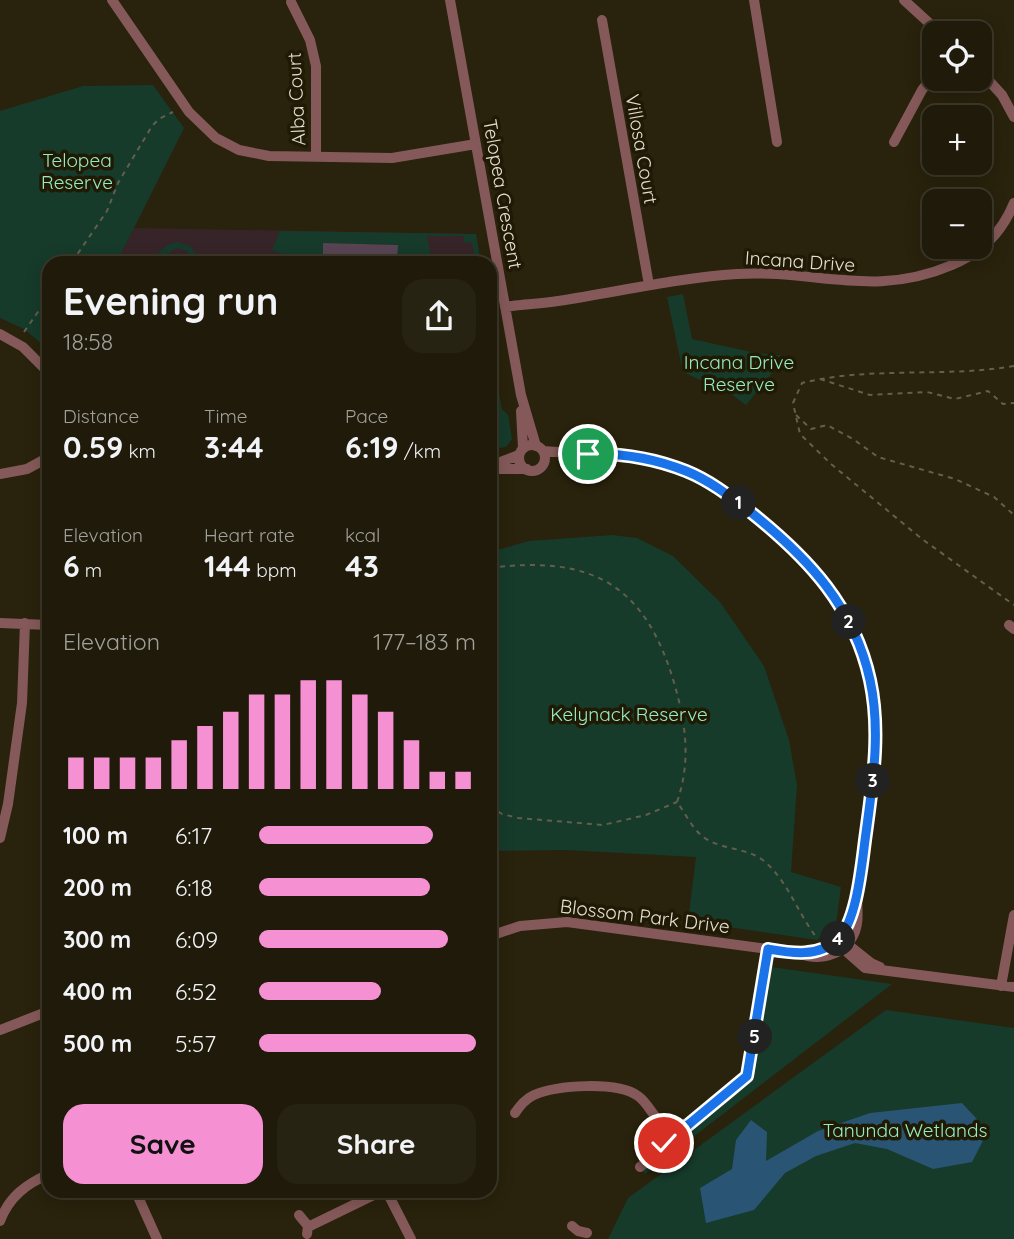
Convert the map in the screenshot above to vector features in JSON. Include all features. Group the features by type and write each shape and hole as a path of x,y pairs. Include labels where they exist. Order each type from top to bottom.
{"street":[{"path":"113,0 189,113 216,138 239,150 259,155 400,158 476,144"},
{"name":"Telopea Crescent","path":"450,0 496,256"},
{"path":"754,0 777,142"},
{"path":"904,0 927,21"},
{"name":"Alba Court","path":"291,2 310,40 315,59 316,157"},
{"name":"Villosa Court","path":"602,20 649,285"},
{"path":"992,84 1002,95 1014,117"},
{"path":"894,142 922,90"},
{"name":"Incana Drive","path":"506,311 649,285 749,274 871,283 910,279 939,270 979,250 1003,226 1014,204"},
{"name":"Telopea Crescent","path":"497,261 521,395 541,452"},
{"path":"0,334 23,347 42,366"},
{"name":"Telopea Crescent","path":"521,395 521,451"},
{"path":"497,463 529,445 541,452 628,455 660,461 717,486 802,556 834,596 850,625 869,678 874,711 876,756 857,893 843,943 859,965 871,969 1014,987"},
{"path":"521,451 520,463 527,469"},
{"path":"497,467 539,468 541,452"},
{"path":"0,474 27,469 42,461"},
{"path":"24,623 42,620"},
{"path":"0,623 42,624"},
{"path":"0,838 6,820 6,777 22,696 24,623"},
{"path":"1001,986 1014,915"},
{"name":"Blossom Park Drive","path":"497,934 520,926 567,922 822,958 843,943"},
{"name":"Blossom Park Drive","path":"797,953 843,943"},
{"path":"515,1113 525,1101 536,1094 573,1086 590,1086 634,1093 663,1125 677,1129 688,1125 747,1076 768,949"},
{"path":"0,1030 42,1014"},
{"path":"640,1167 660,1151 671,1128"},
{"path":"0,1221 8,1204 19,1191 42,1178"},
{"path":"139,1198 157,1239"},
{"path":"299,1215 308,1231 370,1198"},
{"path":"389,1198 411,1239"}],"path":[{"path":"76,256 107,211 118,183 152,126 173,112"},
{"path":"24,331 42,306"},
{"path":"1014,366 987,371 832,376 802,383 793,403 800,434 831,464 922,539 1014,605"},
{"path":"819,379 870,395 927,392 955,399 988,391 1003,404 1014,403"},
{"path":"796,414 811,429 827,425 878,457 955,479 994,497 1014,515"},
{"path":"497,567 536,564 573,568 598,577 634,602 648,620 662,650 679,701 687,746 677,802 696,829 709,841 750,853 765,862 783,884 823,949"},
{"path":"497,811 518,818 603,825 646,815 677,802"}],"shaded area":[{"path":"134,228 476,234 480,256 120,256"}],"green space":[{"name":"Telopea Reserve","path":"153,85 184,128 120,256 42,256 42,344 24,329 0,318 0,111 83,86"},
{"path":"280,231 476,234 480,256 474,256 472,242 464,243 464,236 427,236 431,256 397,256 397,245 324,243 323,256 288,256 272,250"},
{"path":"177,242 190,246 198,256 190,256 186,250 176,248 165,256 154,256 168,245"},
{"name":"Incana Drive Reserve","path":"683,294 692,339 756,353 786,356 746,405 734,396 683,372 667,297"},
{"path":"497,382 502,409 508,415 512,439 506,447 497,449"},
{"name":"Kelynack Reserve","path":"612,535 637,538 673,556 720,602 764,666 789,740 797,785 791,872 841,887 836,925 817,940 688,921 696,857 565,850 497,851 497,550 529,541"},
{"path":"771,967 892,984 645,1174 642,1169 676,1136 689,1131 753,1080"},
{"name":"Tanunda Wetlands","path":"886,1010 1014,1028 1014,1239 608,1239 628,1198"}],"water":[{"path":"962,1103 988,1131 972,1162 933,1169 887,1149 855,1143 816,1156 785,1173 754,1210 706,1223 700,1188 732,1169 736,1140 751,1120 767,1132 766,1161 818,1131 870,1113"}],"building":[{"path":"323,243 398,245 397,256 323,256"}],"route":[{"path":"588,454 628,455 660,461 688,471 717,486 789,544 814,569 834,596 858,643 873,695 876,756 857,893 845,931 831,945 815,951 797,953 768,949 752,1059 747,1076 688,1125 671,1128 664,1143"}]}
